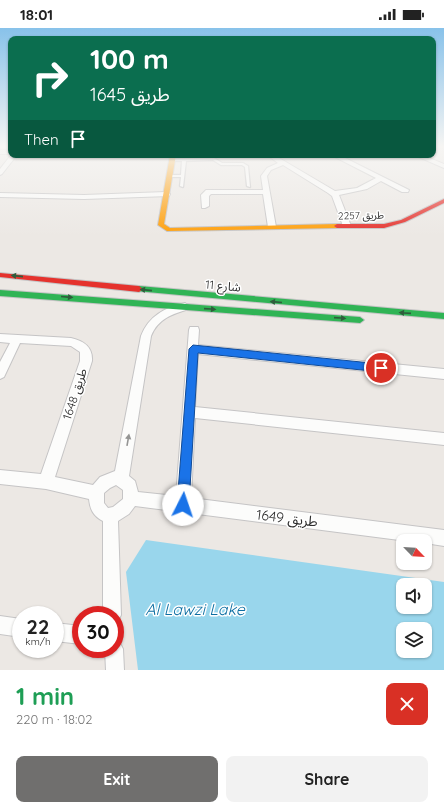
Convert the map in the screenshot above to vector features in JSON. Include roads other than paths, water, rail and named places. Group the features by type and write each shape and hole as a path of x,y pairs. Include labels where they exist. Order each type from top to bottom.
{"street":[{"path":"2,196 84,197 166,194 170,176"},
{"path":"265,176 264,180 272,227"},
{"path":"305,176 333,193 347,226"},
{"path":"377,176 405,190"},
{"path":"333,193 351,191 375,182 381,178"},
{"path":"205,206 205,195 209,192 266,192"},
{"name":"طريق 2257","path":"166,194 161,225 162,227 173,230 384,226 397,224 444,201"},
{"name":"شارع 11","path":"0,275 195,295 444,316"},
{"name":"شارع 11","path":"0,293 366,320"},
{"path":"121,479 148,328 160,316 171,310 185,307"},
{"path":"183,505 194,330"},
{"name":"طريق 1648","path":"0,338 71,342 81,345 86,352 86,361 46,482"},
{"path":"0,374 17,339"},
{"path":"193,349 444,374"},
{"path":"189,412 444,438"},
{"path":"0,477 46,482 96,493"},
{"path":"121,479 130,486 131,498 123,510 117,514 110,516 104,514 96,506 96,493 104,483 110,480 121,479"},
{"name":"طريق 1649","path":"131,498 444,538"},
{"path":"110,516 112,606"},
{"path":"0,625 12,627"},
{"path":"114,658 115,670"}],"lane":[{"path":"170,176 182,176 182,186"},
{"path":"248,176 249,186"}],"water":[{"name":"Al Lawzi Lake","path":"146,540 416,578 396,578 396,614 432,614 432,580 444,582 444,670 138,670 126,572"}]}
